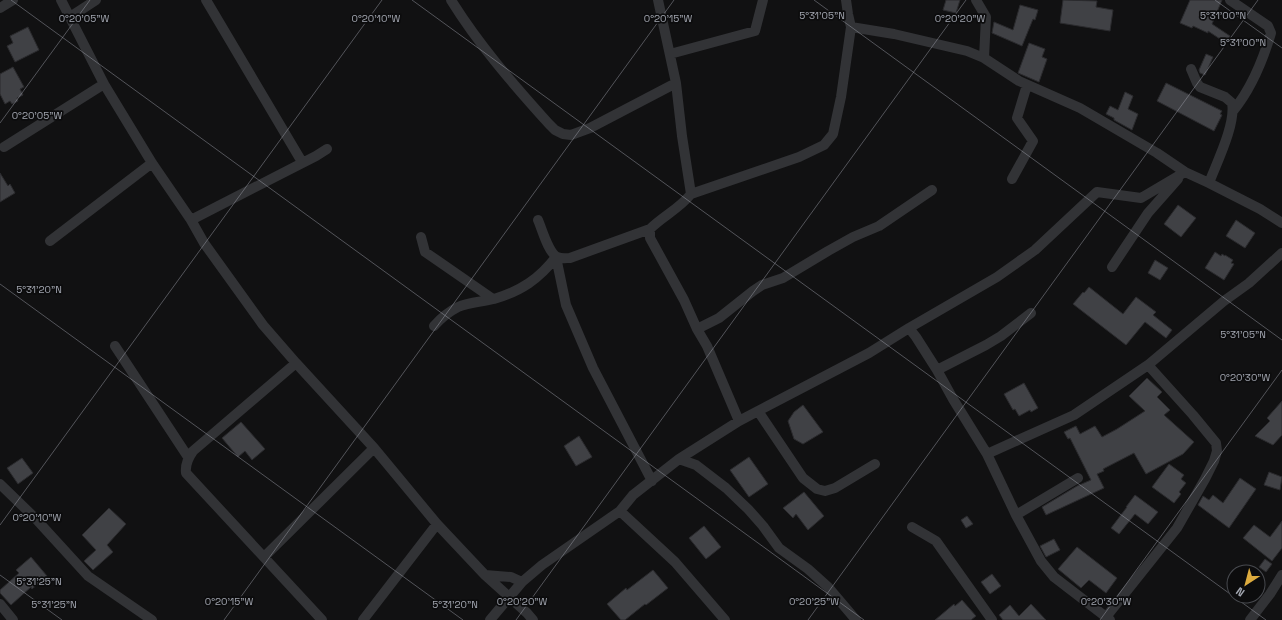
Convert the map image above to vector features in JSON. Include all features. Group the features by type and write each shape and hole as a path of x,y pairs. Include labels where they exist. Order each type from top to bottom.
{"street":[{"path":"0,8 13,0"},
{"path":"61,0 104,84 152,163 191,220 204,243 263,326 374,448 437,524 485,575 533,620"},
{"path":"70,17 96,0"},
{"path":"206,0 302,162"},
{"path":"450,0 478,40 509,80 549,124 555,130 563,134 571,135 590,128 676,83"},
{"path":"658,0 676,83 691,194"},
{"path":"670,54 755,31 763,0"},
{"path":"556,257 570,258 650,229 659,220 683,204 691,194 799,158 824,145 833,134 841,97 851,27 846,0"},
{"path":"976,0 986,17 984,58"},
{"path":"1230,0 1268,26 1271,33 1259,64 1242,100 1233,111"},
{"path":"851,27 894,34 967,50 984,58 1019,81 1080,108 1157,153 1184,172 1209,182 1260,209 1282,223"},
{"path":"1191,69 1197,83 1200,86 1225,97 1232,103 1233,111 1229,129 1209,182"},
{"path":"4,147 104,84"},
{"path":"1012,179 1033,141 1017,118 1027,85"},
{"path":"191,220 232,200 327,149"},
{"path":"50,241 152,163"},
{"path":"1112,267 1148,213 1184,172"},
{"path":"490,620 522,582 542,565 620,510 633,495 679,459 758,410 844,366 997,277 1034,250 1097,192 1141,198 1184,172"},
{"path":"697,329 719,318 753,291 783,278 828,251 879,226 932,190"},
{"path":"538,220 551,251 556,257 566,304 593,368 652,481"},
{"path":"650,229 650,238 684,300 713,360 739,421"},
{"path":"421,237 425,252 493,299"},
{"path":"987,454 1074,415 1148,365 1224,301 1249,283 1282,253"},
{"path":"434,326 445,314 459,306 493,299 532,282 556,257"},
{"path":"937,370 1001,336 1031,313"},
{"path":"909,328 937,370 987,454 1016,515 1041,561 1054,577 1108,618 1177,528 1205,479 1217,451 1216,443 1148,365"},
{"path":"115,346 188,457"},
{"path":"296,363 193,451 188,457 185,468 186,473 322,620"},
{"path":"758,410 803,478 817,489 826,491 835,488 875,464"},
{"path":"264,557 374,448"},
{"path":"679,459 696,465 748,508 778,548 808,569 828,587 856,620"},
{"path":"1016,515 1078,478"},
{"path":"0,484 35,518 88,576 151,620"},
{"path":"620,510 675,562 725,620"},
{"path":"363,620 437,524"},
{"path":"912,527 936,541 992,620"},
{"path":"1250,620 1270,594 1282,574"},
{"path":"485,575 511,577 522,582"},
{"path":"0,604 13,620"}],"building":[{"path":"946,0 960,0 956,13 943,10"},
{"path":"1063,0 1097,1 1096,7 1113,10 1110,31 1060,23"},
{"path":"1190,0 1222,0 1212,24 1230,36 1226,43 1208,31 1208,33 1193,26 1192,28 1180,23"},
{"path":"1020,5 1038,10 1035,20 1033,19 1022,46 992,33 994,22 1013,30"},
{"path":"28,27 39,50 15,62 7,46 13,43 10,36"},
{"path":"1029,43 1045,49 1042,57 1047,59 1039,82 1018,73"},
{"path":"1206,54 1213,57 1205,75 1200,73 1199,70"},
{"path":"13,67 24,87 20,89 23,95 17,98 18,101 12,104 10,101 5,104 0,94 0,74"},
{"path":"1166,83 1222,111 1220,114 1222,115 1214,131 1157,101"},
{"path":"1125,92 1133,96 1128,109 1138,114 1132,130 1106,114 1110,106 1118,110"},
{"path":"0,173 8,186 10,184 15,193 0,202"},
{"path":"1178,205 1196,218 1181,237 1164,224"},
{"path":"1236,220 1255,233 1245,248 1226,236"},
{"path":"1215,252 1221,256 1222,254 1225,255 1233,260 1231,263 1234,264 1224,280 1205,268"},
{"path":"1155,260 1168,268 1160,280 1148,273"},
{"path":"1089,287 1123,314 1136,297 1156,312 1153,315 1172,330 1166,338 1145,322 1126,345 1073,304"},
{"path":"1147,378 1162,392 1157,397 1170,410 1164,415 1194,442 1183,454 1146,474 1134,453 1103,469 1104,471 1097,474 1104,488 1046,515 1042,507 1077,486 1091,480 1070,438 1068,439 1064,432 1076,426 1080,434 1095,426 1102,437 1145,411 1129,396"},
{"path":"1024,383 1038,408 1031,412 1030,410 1019,416 1015,409 1013,410 1004,394"},
{"path":"1282,401 1282,435 1273,445 1255,436 1270,421 1267,418"},
{"path":"803,405 823,432 803,444 794,439 788,421 794,412"},
{"path":"241,422 265,449 252,460 245,451 238,457 222,438"},
{"path":"579,436 592,457 576,466 564,446"},
{"path":"749,457 768,484 749,497 730,470"},
{"path":"22,458 33,473 18,484 7,468"},
{"path":"1169,464 1184,475 1181,479 1186,483 1179,492 1181,494 1174,503 1152,487"},
{"path":"1269,472 1282,477 1280,490 1264,485"},
{"path":"1240,478 1256,489 1229,528 1198,505 1203,496 1209,500 1213,495 1223,503"},
{"path":"804,492 824,516 808,530 796,514 793,518 783,508"},
{"path":"1135,495 1158,512 1148,524 1135,514 1119,534 1111,528"},
{"path":"109,508 126,524 107,545 113,552 93,570 84,561 96,550 82,535"},
{"path":"967,516 973,524 966,528 961,520"},
{"path":"1282,521 1282,548 1272,561 1243,538 1254,525 1270,537"},
{"path":"704,526 721,547 706,559 689,538"},
{"path":"1054,539 1060,550 1046,557 1040,546"},
{"path":"1077,547 1117,578 1106,593 1089,580 1081,588 1058,569"},
{"path":"31,557 47,576 32,589 31,587 11,605 0,593 0,590 19,573 16,570"},
{"path":"1265,559 1272,564 1266,572 1266,564 1261,564"},
{"path":"653,570 668,588 625,620 621,620 607,604 626,588 627,590"},
{"path":"992,574 1001,586 990,594 981,582"},
{"path":"962,600 976,616 971,620 935,620 954,604 955,606"},
{"path":"1031,604 1046,620 1003,620 999,615 1010,605 1019,616"}]}
